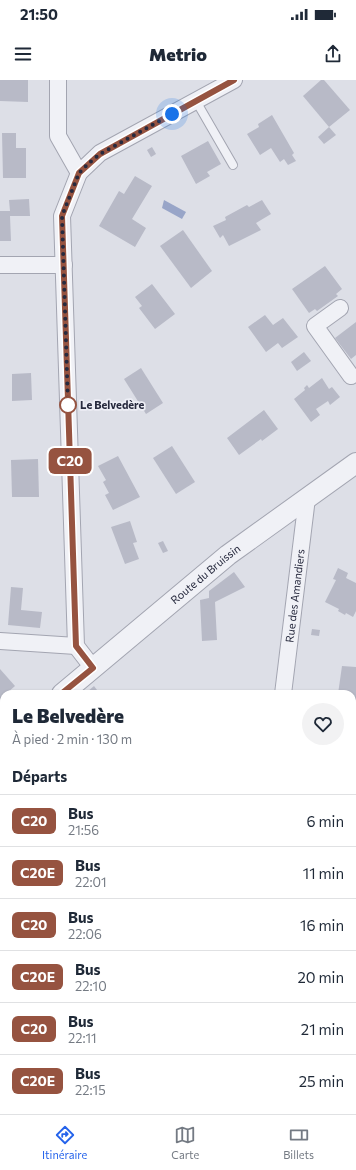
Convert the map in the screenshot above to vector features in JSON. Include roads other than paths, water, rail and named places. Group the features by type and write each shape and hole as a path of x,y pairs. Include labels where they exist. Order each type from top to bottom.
{"street":[{"path":"58,80 58,136 79,173"},
{"path":"93,668 76,646 62,216 79,173 100,154 234,80"},
{"path":"0,265 64,265"},
{"path":"340,308 315,326 354,378"},
{"name":"Route du Bruissin","path":"67,690 228,555 356,463"},
{"name":"Rue des Amandiers","path":"284,690 308,498"},
{"path":"0,641 76,646"}],"lane":[{"path":"196,101 233,165"}],"water":[{"path":"164,200 186,212 182,219 162,208"}],"place":[{"name":"Le Belvedère","path":"68,405"}]}
